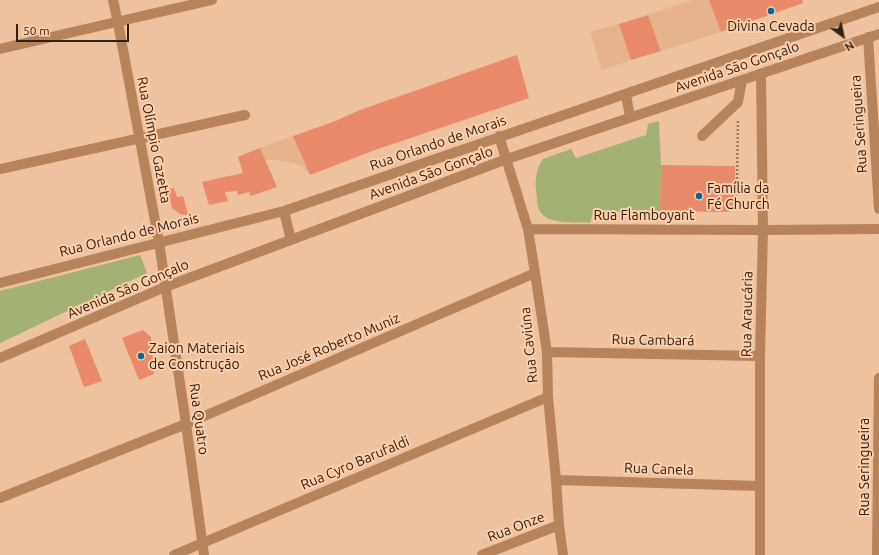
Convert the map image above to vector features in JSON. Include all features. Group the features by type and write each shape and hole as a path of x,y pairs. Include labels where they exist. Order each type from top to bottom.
{"street":[{"name":"Rua Olímpio Gazetta","path":"113,0 159,242 165,287"},
{"path":"0,49 118,23 212,0"},
{"name":"Rua Orlando de Morais","path":"0,283 284,211 499,136 879,7"},
{"name":"Avenida São Gonçalo","path":"0,358 165,287 507,160 630,117 879,34"},
{"name":"Rua Seringueira","path":"868,37 879,209"},
{"name":"Rua Araucária","path":"760,555 760,356 763,230 761,74"},
{"path":"702,136 738,102 742,80"},
{"path":"626,94 630,117"},
{"path":"0,169 245,115"},
{"name":"Rua Caviúna","path":"499,136 528,229 535,273 547,352 548,397 563,555"},
{"path":"284,211 291,240"},
{"name":"Rua Flamboyant","path":"528,229 879,229"},
{"name":"Rua José Roberto Muniz","path":"0,498 186,424 535,273"},
{"name":"Rua Quatro","path":"165,287 204,555"},
{"name":"Rua Cambará","path":"547,352 760,356"},
{"name":"Rua Seringueira","path":"878,555 879,378"},
{"name":"Rua Cyro Barufaldi","path":"174,555 548,397"},
{"name":"Rua Canela","path":"556,480 760,486"},
{"name":"Rua Onze","path":"482,555 559,525"}],"path":[{"path":"737,183 738,102"}],"shaded area":[{"path":"691,0 709,0 721,32 661,51 648,15"},
{"path":"619,24 631,60 602,70 590,32"},
{"path":"293,136 310,175 301,165 278,160 265,160 260,148"}],"green space":[{"path":"659,121 661,165 660,217 648,218 645,210 593,213 590,223 562,222 548,218 539,210 536,191 536,174 543,159 571,149 576,158 646,135 648,124"},
{"path":"140,255 147,273 0,343 0,291"}],"building":[{"path":"709,0 802,0 803,3 721,32"},
{"path":"648,15 661,51 631,60 619,24"},
{"path":"517,55 529,98 375,150 310,175 293,136 333,122 360,110"},
{"path":"260,148 277,187 251,196 249,192 238,195 237,191 225,192 228,201 209,205 202,182 243,173 238,157"},
{"name":"Família da Fé Church","path":"661,165 735,166 735,185 738,185 737,206 728,212 660,211"},
{"path":"174,188 177,197 183,196 188,214 180,214 172,208 168,189"},
{"name":"Zaion Materiais de Construção","path":"143,330 151,337 154,374 139,380 122,338"},
{"path":"85,339 102,381 84,387 69,346"}],"place":[{"name":"Divina Cevada","path":"771,11"},
{"name":"Família da Fé Church","path":"699,196"},
{"name":"Zaion Materiais de Construção","path":"141,356"}]}
